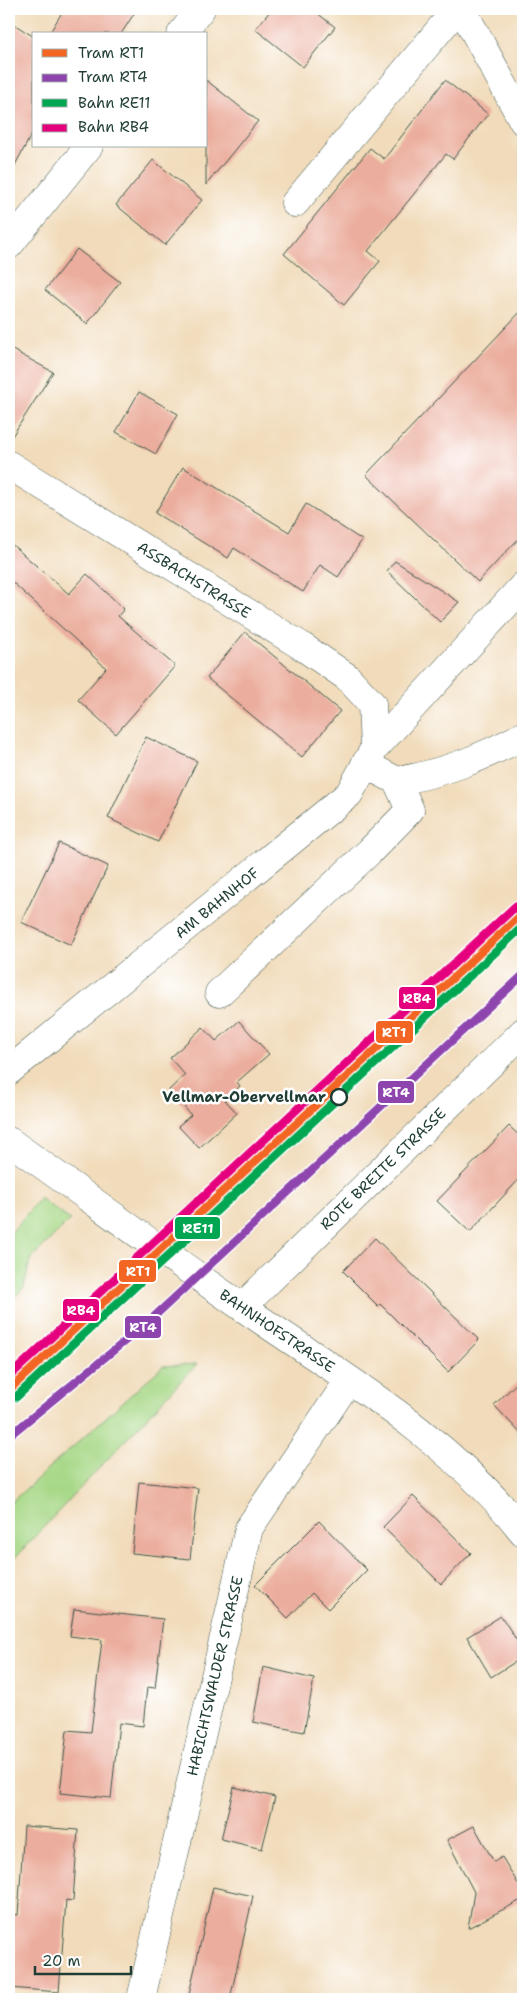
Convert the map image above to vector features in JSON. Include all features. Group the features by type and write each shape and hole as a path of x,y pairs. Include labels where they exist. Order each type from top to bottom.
{"street":[{"path":"182,32 201,9"},
{"path":"295,203 457,9"},
{"path":"462,9 523,121"},
{"path":"9,245 87,148"},
{"name":"ASSBACHSTRASSE","path":"9,465 300,645 347,676 372,704"},
{"path":"219,993 370,852 410,810 397,781 369,756 523,586"},
{"name":"AM BAHNHOF","path":"9,1071 350,794 369,756 372,704"},
{"path":"397,781 432,775 485,756 523,736"},
{"name":"ROTE BREITE STRASSE","path":"242,1307 523,1032"},
{"name":"BAHNHOFSTRASSE","path":"9,1141 214,1288 349,1380 456,1460 498,1501 523,1532"},
{"name":"HABICHTSWALDER STRASSE","path":"141,1999 248,1528 349,1380"}],"green space":[{"path":"40,1198 70,1220 30,1260 24,1288 9,1302 9,1235"},
{"path":"197,1364 9,1564 9,1504 163,1366"}],"building":[{"path":"64,9 137,9 122,32 50,32"},
{"path":"272,9 312,9 335,27 303,67 255,29"},
{"path":"9,21 32,36 32,134 9,176"},
{"path":"445,80 488,114 453,159 446,154 368,251 380,261 344,305 284,254 370,148 384,159"},
{"path":"208,82 258,121 206,185 206,148 208,148"},
{"path":"153,160 202,200 165,245 116,205"},
{"path":"77,249 120,282 87,324 45,290"},
{"path":"523,309 523,534 478,582 366,475"},
{"path":"9,348 53,372 9,441"},
{"path":"139,392 178,414 156,454 116,432"},
{"path":"183,467 289,532 306,504 362,540 338,577 320,565 303,592 234,548 228,558 155,513"},
{"path":"9,542 69,594 87,574 124,609 118,616 175,666 116,734 78,700 106,668 9,579"},
{"path":"395,561 459,602 440,622 387,571"},
{"path":"245,632 340,711 302,757 207,678"},
{"path":"146,737 197,761 158,842 108,818"},
{"path":"59,843 108,866 71,945 21,922"},
{"path":"239,1021 269,1054 237,1082 240,1086 225,1100 237,1113 199,1148 178,1126 191,1115 169,1090 185,1075 170,1058 203,1027 216,1041"},
{"path":"509,1126 523,1139 523,1175 470,1232 437,1201"},
{"path":"375,1238 479,1340 448,1372 380,1304 378,1306 343,1271"},
{"path":"523,1377 523,1436 494,1405"},
{"path":"139,1482 198,1488 190,1559 132,1553"},
{"path":"413,1496 471,1553 441,1584 383,1527"},
{"path":"319,1521 367,1570 328,1609 312,1593 288,1618 255,1585"},
{"path":"74,1609 163,1619 155,1688 147,1687 143,1726 119,1723 111,1798 60,1793 67,1730 91,1732 102,1640 70,1636"},
{"path":"501,1616 523,1650 523,1657 491,1677 467,1637"},
{"path":"263,1667 314,1679 304,1732 253,1722"},
{"path":"234,1787 275,1797 262,1849 221,1839"},
{"path":"24,1826 78,1830 73,1901 66,1900 59,1992 9,1988 9,1914 18,1915"},
{"path":"474,1826 494,1862 502,1857 523,1892 523,1899 468,1928 474,1892 447,1840"},
{"path":"213,1887 253,1896 230,1999 188,1999"}],"tram line":[{"name":"RT1","path":"9,1390 523,913"},
{"name":"RT4","path":"9,1436 146,1324 523,975"}],"rail line":[{"name":"RB4","path":"9,1377 516,906"},
{"name":"RE11","path":"16,1397 523,926"}],"place":[{"name":"Vellmar-Obervellmar","path":"339,1097"}]}
